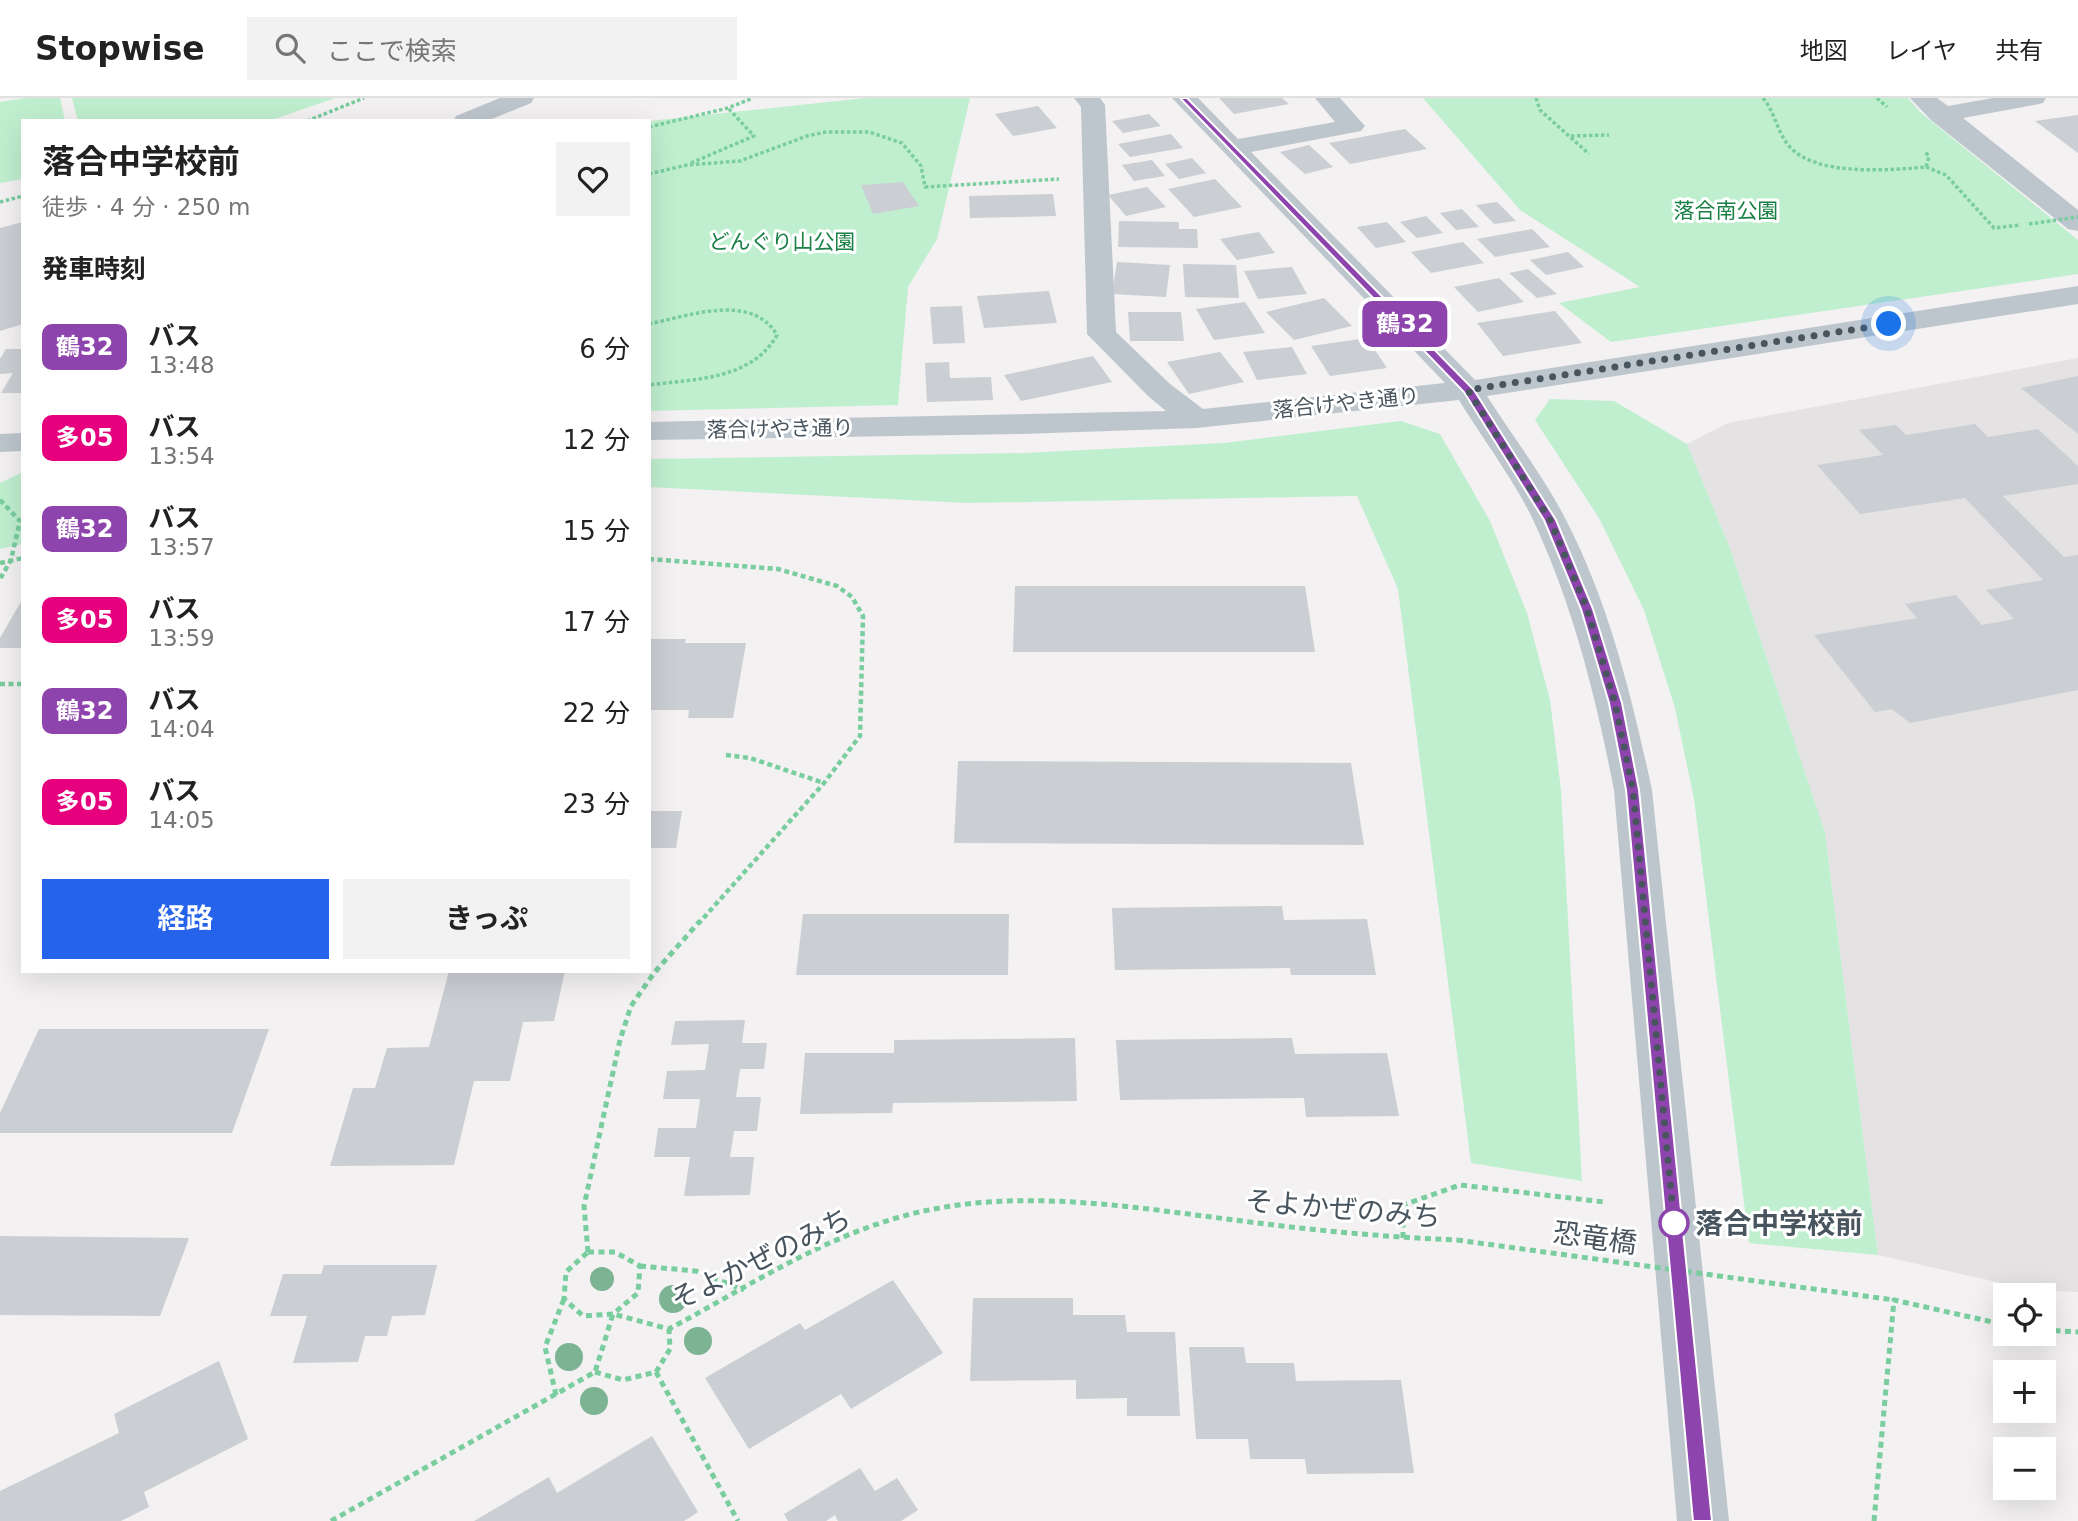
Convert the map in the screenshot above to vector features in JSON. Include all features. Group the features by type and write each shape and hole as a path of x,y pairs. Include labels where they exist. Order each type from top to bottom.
{"street":[{"path":"471,119 522,98"},
{"path":"1086,98 1093,105 1102,334 1159,390 1196,419"},
{"path":"1184,98 1468,390 1550,520 1587,609 1615,703 1633,790 1703,1521"},
{"path":"1234,148 1352,126 1327,98"},
{"path":"1931,106 2034,98"},
{"path":"1931,106 2078,223"},
{"name":"落合けやき通り","path":"651,430 1021,425 1196,419 1468,390 2078,295"},
{"path":"0,443 21,442"}],"path":[{"path":"312,119 364,98"},
{"path":"651,127 728,108 753,98"},
{"path":"1536,98 1540,110 1589,153"},
{"path":"1763,98 1776,116 1789,146 1801,157 1825,166 1901,169 1926,167 1945,175 1994,228 2078,217"},
{"path":"1877,98 1889,109"},
{"path":"651,174 687,165 754,136 728,108"},
{"path":"687,165 740,162 807,136 826,132 869,132 902,143 921,166 925,187 1096,176"},
{"path":"1570,136 1609,135"},
{"path":"1922,147 1929,157 1926,167"},
{"path":"0,202 21,197"},
{"path":"651,324 715,311 750,313 769,321 777,335 772,349 754,363 718,374 651,384"},
{"path":"0,499 20,521 11,560 0,579"},
{"path":"0,563 21,558"},
{"path":"588,1252 584,1206 620,1040 631,1006 653,973 824,783 860,736 863,616 852,597 837,586 778,569 651,559"},
{"path":"0,684 21,684"},
{"path":"726,755 750,758 824,783"},
{"path":"1403,1238 1403,1205 1460,1185 1604,1202"},
{"name":"そよかぜのみち","path":"613,1314 669,1329 817,1249 894,1219 974,1202 1064,1199 1352,1235 1457,1240"},
{"name":"恐竜橋","path":"1457,1240 1894,1300 1993,1322"},
{"path":"556,1395 545,1347 564,1298 566,1272 588,1252 615,1252 640,1266 696,1271 744,1290"},
{"path":"331,1521 595,1372 613,1314 638,1293 640,1266"},
{"path":"564,1298 583,1316 613,1314"},
{"path":"1874,1521 1894,1300"},
{"path":"595,1372 623,1380 656,1372 670,1349 669,1329"},
{"path":"2056,1331 2078,1332"},
{"path":"656,1372 738,1521"}],"shaded area":[{"path":"2078,358 2078,1292 2056,1291 2056,1283 2000,1283 1878,1255 1825,832 1730,548 1687,444 1728,423"}],"green space":[{"path":"25,98 60,98 65,119 21,119 21,179 0,183 0,102"},
{"path":"72,98 335,98 275,119 77,119"},
{"name":"どんぐり山公園","path":"866,98 970,98 937,239 908,287 898,405 651,411 651,121"},
{"name":"落合南公園","path":"1423,98 1908,98 1920,112 2078,240 2078,274 1611,342 1559,303 1640,287 1520,210"},
{"path":"1550,399 1614,401 1687,444 1730,548 1825,832 1878,1255 1749,1243 1694,799 1675,708 1644,610 1599,518 1535,420"},
{"path":"1401,421 1440,434 1490,521 1527,613 1550,700 1561,790 1582,1181 1471,1163 1398,589 1357,496 968,503 651,487 651,459 1025,453 1224,443"},
{"path":"21,473 21,544 0,549 0,483"}],"building":[{"path":"1219,98 1282,98 1289,104 1234,114"},
{"path":"1038,106 1057,128 1013,136 995,114"},
{"path":"1149,114 1161,126 1123,133 1112,121"},
{"path":"2078,115 2078,153 2035,121"},
{"path":"1405,129 1427,149 1350,164 1329,143"},
{"path":"1171,134 1183,148 1130,157 1118,144"},
{"path":"1309,145 1333,167 1305,174 1280,152"},
{"path":"1192,158 1206,173 1179,179 1165,164"},
{"path":"1152,160 1165,176 1134,181 1122,165"},
{"path":"1215,179 1242,207 1194,217 1168,189"},
{"path":"903,182 919,206 873,214 861,185"},
{"path":"1147,187 1166,207 1126,216 1108,195"},
{"path":"1053,194 1056,216 970,218 969,196"},
{"path":"1497,202 1516,221 1494,224 1476,205"},
{"path":"1462,209 1479,227 1456,230 1440,213"},
{"path":"1426,216 1443,233 1417,238 1400,222"},
{"path":"1119,221 1179,222 1179,229 1197,229 1198,248 1118,247"},
{"path":"1387,222 1406,242 1376,248 1357,227"},
{"path":"21,223 21,325 0,331 0,228"},
{"path":"1532,229 1550,247 1495,257 1477,239"},
{"path":"1259,232 1275,253 1237,260 1220,239"},
{"path":"1463,242 1484,263 1431,273 1411,252"},
{"path":"1568,252 1584,267 1546,275 1530,260"},
{"path":"1117,262 1170,265 1166,297 1112,294"},
{"path":"1183,264 1236,265 1239,298 1185,297"},
{"path":"1292,267 1307,294 1258,299 1244,271"},
{"path":"1528,269 1557,294 1537,298 1509,273"},
{"path":"1499,278 1524,302 1478,312 1454,287"},
{"path":"1049,291 1057,323 984,328 977,296"},
{"path":"1324,298 1352,326 1294,340 1266,312"},
{"path":"1245,302 1265,333 1214,340 1196,309"},
{"path":"962,306 965,343 933,344 930,307"},
{"path":"1555,311 1582,343 1503,356 1477,323"},
{"path":"1128,312 1181,312 1184,341 1130,341"},
{"path":"1367,338 1387,368 1330,376 1311,346"},
{"path":"1292,347 1307,374 1257,380 1243,352"},
{"path":"6,349 21,349 21,393 1,393 13,373 0,374 0,359"},
{"path":"1220,352 1244,382 1189,394 1167,362"},
{"path":"1093,356 1112,382 1021,401 1004,375"},
{"path":"949,362 950,378 991,377 993,400 927,402 925,363"},
{"path":"2078,376 2078,434 2021,388"},
{"path":"1975,424 1988,437 2038,429 2078,466 2078,484 2003,496 2064,557 2078,555 2078,690 1910,723 1892,709 1875,712 1814,635 1917,618 1905,604 1956,595 1982,625 2014,619 1986,590 2043,580 1965,498 1860,514 1817,465 1883,455 1859,430 1896,425 1906,435"},
{"path":"1015,586 1305,586 1315,652 1013,652"},
{"path":"21,601 21,648 0,648 0,638"},
{"path":"651,639 686,639 685,643 746,643 733,718 688,718 689,710 651,710"},
{"path":"958,761 1351,763 1364,845 954,843"},
{"path":"651,811 682,811 676,848 651,848"},
{"path":"1282,906 1284,920 1367,919 1376,975 1291,975 1290,968 1115,970 1112,908"},
{"path":"803,914 1009,914 1008,975 796,975"},
{"path":"448,973 565,973 554,1021 523,1022 510,1081 474,1081 454,1165 330,1166 353,1088 375,1088 387,1048 429,1047"},
{"path":"745,1020 742,1043 767,1043 764,1069 740,1069 736,1097 761,1097 757,1131 734,1131 730,1157 754,1157 750,1195 684,1196 690,1157 654,1157 658,1128 696,1128 700,1099 663,1099 667,1071 705,1070 709,1044 671,1045 675,1021"},
{"path":"39,1029 269,1029 232,1133 0,1133 0,1113"},
{"path":"1075,1038 1077,1101 893,1103 892,1113 800,1114 805,1053 894,1053 894,1040"},
{"path":"1292,1038 1295,1054 1387,1053 1399,1116 1306,1117 1304,1098 1120,1100 1116,1040"},
{"path":"0,1236 189,1238 160,1316 0,1315"},
{"path":"324,1265 437,1265 425,1315 392,1316 387,1336 365,1336 358,1362 293,1363 307,1316 270,1316 283,1274 321,1274"},
{"path":"893,1280 943,1353 851,1409 841,1394 749,1449 705,1378 800,1323 805,1330"},
{"path":"973,1298 1073,1298 1073,1315 1125,1315 1127,1332 1175,1332 1180,1416 1127,1416 1127,1398 1076,1399 1076,1380 970,1381"},
{"path":"1189,1347 1244,1347 1246,1363 1294,1363 1296,1381 1401,1380 1414,1473 1307,1474 1305,1459 1250,1459 1248,1439 1196,1439"},
{"path":"219,1361 248,1439 144,1492 149,1507 121,1521 0,1521 0,1491 119,1433 114,1414"},
{"path":"652,1436 698,1512 684,1521 474,1521 549,1477 557,1493"},
{"path":"860,1468 875,1491 897,1478 918,1510 901,1521 838,1521 835,1515 826,1521 788,1521 784,1514"}],"bus line":[{"name":"鶴32","path":"1184,98 1468,390 1550,520 1587,609 1615,703 1633,790 1703,1521"}],"place":[{"name":"落合中学校前","path":"1674,1223"}],"route":[{"path":"1674,1223 1633,790 1615,703 1587,609 1550,520 1468,390 1889,324"}]}
